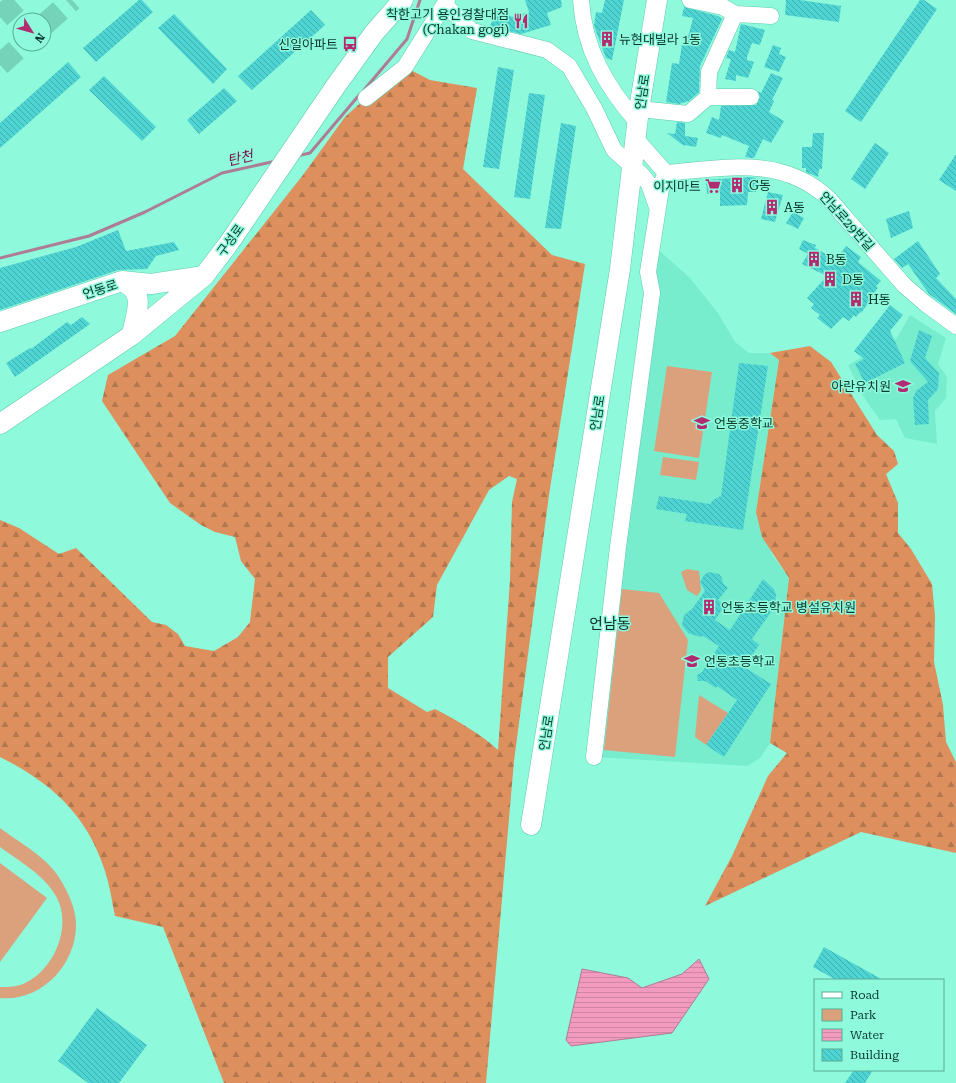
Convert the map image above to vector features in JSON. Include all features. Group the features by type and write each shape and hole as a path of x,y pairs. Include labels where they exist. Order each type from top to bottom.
{"main road":[{"name":"구성로","path":"0,424 132,335 204,276 229,243 335,87 374,33 403,0"},
{"name":"언남로","path":"531,825 620,269 637,123 657,0"},
{"name":"언동로","path":"0,322 122,281 151,284 204,276"},
{"path":"122,281 132,286 136,291 138,298 132,335"}],"street":[{"path":"581,0 582,21 601,74 622,105 637,123 666,173 662,182 648,272 652,293 618,546 594,757"},
{"path":"690,0 723,6 735,14 771,16"},
{"path":"366,98 405,66 446,2 472,32 547,50 569,66 594,108 614,150 649,184 658,214"},
{"path":"708,97 710,72 735,14"},
{"path":"637,123 688,114 708,97 751,97"},
{"name":"언남로29번길","path":"666,173 760,167 774,169 803,179 818,188 829,199 904,285 926,304 956,326"}],"shaded area":[{"path":"653,245 689,277 718,313 735,342 749,353 770,353 779,360 756,512 773,556 789,578 770,743 760,758 748,766 594,757"},
{"name":"아란유치원","path":"910,315 946,338 938,364 947,377 946,398 935,411 937,444 905,438 896,419 880,420 863,396 848,365 897,338"}],"green space":[{"path":"405,67 430,80 477,88 463,169 552,255 585,264 549,495 514,761 486,1083 224,1083 163,927 115,916 105,871 88,833 78,817 51,790 36,778 0,757 0,520 19,528 59,554 76,548 152,622 166,625 178,634 185,646 214,651 238,637 250,622 255,579 241,561 235,537 215,532 201,525 170,503 102,401 108,375 175,336 303,175 345,117","holes":["509,476 517,479 512,502 510,580 498,750 476,733 452,718 435,709 427,712 388,688 388,657 433,617 437,585 489,490"]},
{"path":"810,346 831,362 877,435 894,451 898,464 886,474 898,503 898,533 911,549 932,584 935,616 934,662 943,705 946,742 956,762 956,853 861,832 705,906 732,856 768,776 787,753 770,743 789,578 762,537 756,512 779,360 770,353"},
{"path":"667,366 712,372 699,458 654,451"},
{"path":"663,457 699,462 696,480 660,475"},
{"path":"687,569 699,571 701,590 697,596 687,590 681,572"},
{"path":"622,589 659,593 688,640 675,757 604,750"},
{"path":"699,695 728,713 706,745 695,737"},
{"path":"0,828 41,857 55,871 69,895 76,919 74,940 70,954 63,967 42,987 29,994 15,998 0,998 0,987 24,984 37,976 45,967 58,946 61,934 61,909 57,898 46,882 0,847"},
{"path":"0,863 47,898 0,962"}],"water":[{"path":"699,959 709,979 672,1033 571,1046 566,1040 582,969 628,978 642,988 682,974"}],"building":[{"path":"139,0 142,0 153,12 96,62 83,48"},
{"name":"착한고기 용인경찰대점 (Chakan gogi)","path":"525,0 561,0 562,7 547,13 551,25 521,34 490,26 497,11 513,17 529,12"},
{"name":"뉴현대빌라 1동","path":"605,0 624,0 612,60 606,58 594,26 596,12 602,13"},
{"path":"786,0 800,0 841,6 839,22 785,15"},
{"path":"920,0 924,0 937,9 861,122 845,111"},
{"path":"684,7 718,16 722,19 700,66 699,92 689,101 679,104 666,102 672,63 679,64 682,44 686,45 693,18 682,16"},
{"path":"311,10 325,25 252,90 238,76"},
{"path":"174,14 227,69 213,84 158,28"},
{"path":"741,24 765,30 760,45 752,43 747,57 747,60 754,62 748,78 736,75 736,81 725,79 731,59 726,58 729,50 735,52"},
{"path":"773,45 781,48 779,54 786,57 779,72 764,67"},
{"path":"68,62 81,77 0,148 0,123"},
{"path":"498,67 514,70 499,169 483,167"},
{"path":"771,73 783,78 772,100 774,101 769,112 784,121 771,143 763,139 754,158 751,158 745,157 749,146 722,135 721,138 706,133 712,117 719,120 721,106 756,105 760,97 758,91 761,93"},
{"path":"104,76 156,127 142,141 89,90"},
{"path":"224,88 237,101 199,134 187,120"},
{"path":"529,93 545,95 530,199 514,197"},
{"path":"677,122 685,123 685,136 698,138 696,147 684,146 667,133 675,134"},
{"path":"561,123 576,126 561,229 545,228"},
{"path":"813,133 824,133 822,169 819,169 818,177 806,172 806,168 802,168 802,147 812,147"},
{"path":"875,143 889,153 865,189 851,179"},
{"path":"956,154 956,191 939,180"},
{"name":"G동","path":"750,177 756,178 756,192 748,192 747,205 720,206 720,192 707,194 706,180"},
{"name":"A동","path":"768,192 783,195 775,222 761,219"},
{"path":"909,211 913,228 891,238 886,219"},
{"path":"793,212 804,218 798,229 786,223"},
{"path":"118,230 126,251 174,242 179,250 156,256 147,269 118,270 0,310 0,268 76,247"},
{"path":"803,240 816,245 815,248 836,260 846,246 861,257 858,262 881,281 876,286 878,288 874,293 875,294 861,313 860,312 856,317 854,315 849,321 843,317 831,329 817,318 820,315 811,308 814,304 807,298 827,276 802,264 808,254 799,249"},
{"path":"918,241 940,274 936,278 956,299 956,314 929,294 908,264 902,268 894,259"},
{"path":"890,305 903,315 890,331 905,363 865,383 855,364 864,359 854,351"},
{"path":"82,317 90,324 15,377 6,363 30,348 31,349 67,322 71,325"},
{"path":"919,330 932,336 925,358 939,373 938,389 928,400 929,424 915,425 913,398 916,391 928,382 910,361"},
{"path":"739,363 768,366 743,530 685,521 687,514 656,509 659,496 710,504 713,500 721,496"},
{"path":"708,572 719,574 723,583 728,588 718,600 725,605 715,620 730,630 763,579 774,589 776,595 775,606 752,639 759,645 744,667 771,684 724,757 706,745 737,700 717,686 716,688 705,681 698,681 697,675 702,672 719,646 703,636 700,637 688,633 682,625 684,615 692,609 705,591 700,582 704,575"},
{"path":"824,947 881,979 834,979 813,967"},
{"path":"97,1008 147,1045 119,1083 88,1083 58,1061"},
{"path":"853,1071 872,1071 865,1083 845,1083"}],"waterway":[{"name":"탄천","path":"364,90 407,39 420,0"},
{"name":"탄천","path":"297,156 310,153 360,94"},
{"name":"탄천","path":"0,258 89,236 145,212 222,173 276,161"}],"tunnel":[{"path":"0,17 19,0"},
{"path":"52,18 72,0"},
{"path":"0,65 14,52"}],"place":[{"name":"착한고기 용인경찰대점 (Chakan gogi)","path":"521,21"},
{"name":"뉴현대빌라 1동","path":"607,39"},
{"name":"신일아파트","path":"350,44"},
{"name":"G동","path":"737,185"},
{"name":"이지마트","path":"713,186"},
{"name":"A동","path":"772,207"},
{"name":"B동","path":"814,259"},
{"name":"D동","path":"830,279"},
{"name":"H동","path":"856,299"},
{"name":"아란유치원","path":"903,386"},
{"name":"언동중학교","path":"702,423"},
{"name":"언동초등학교 병설유치원","path":"709,607"},
{"name":"언동초등학교","path":"692,661"}],"district":[{"name":"언남동","path":"610,624"}]}
